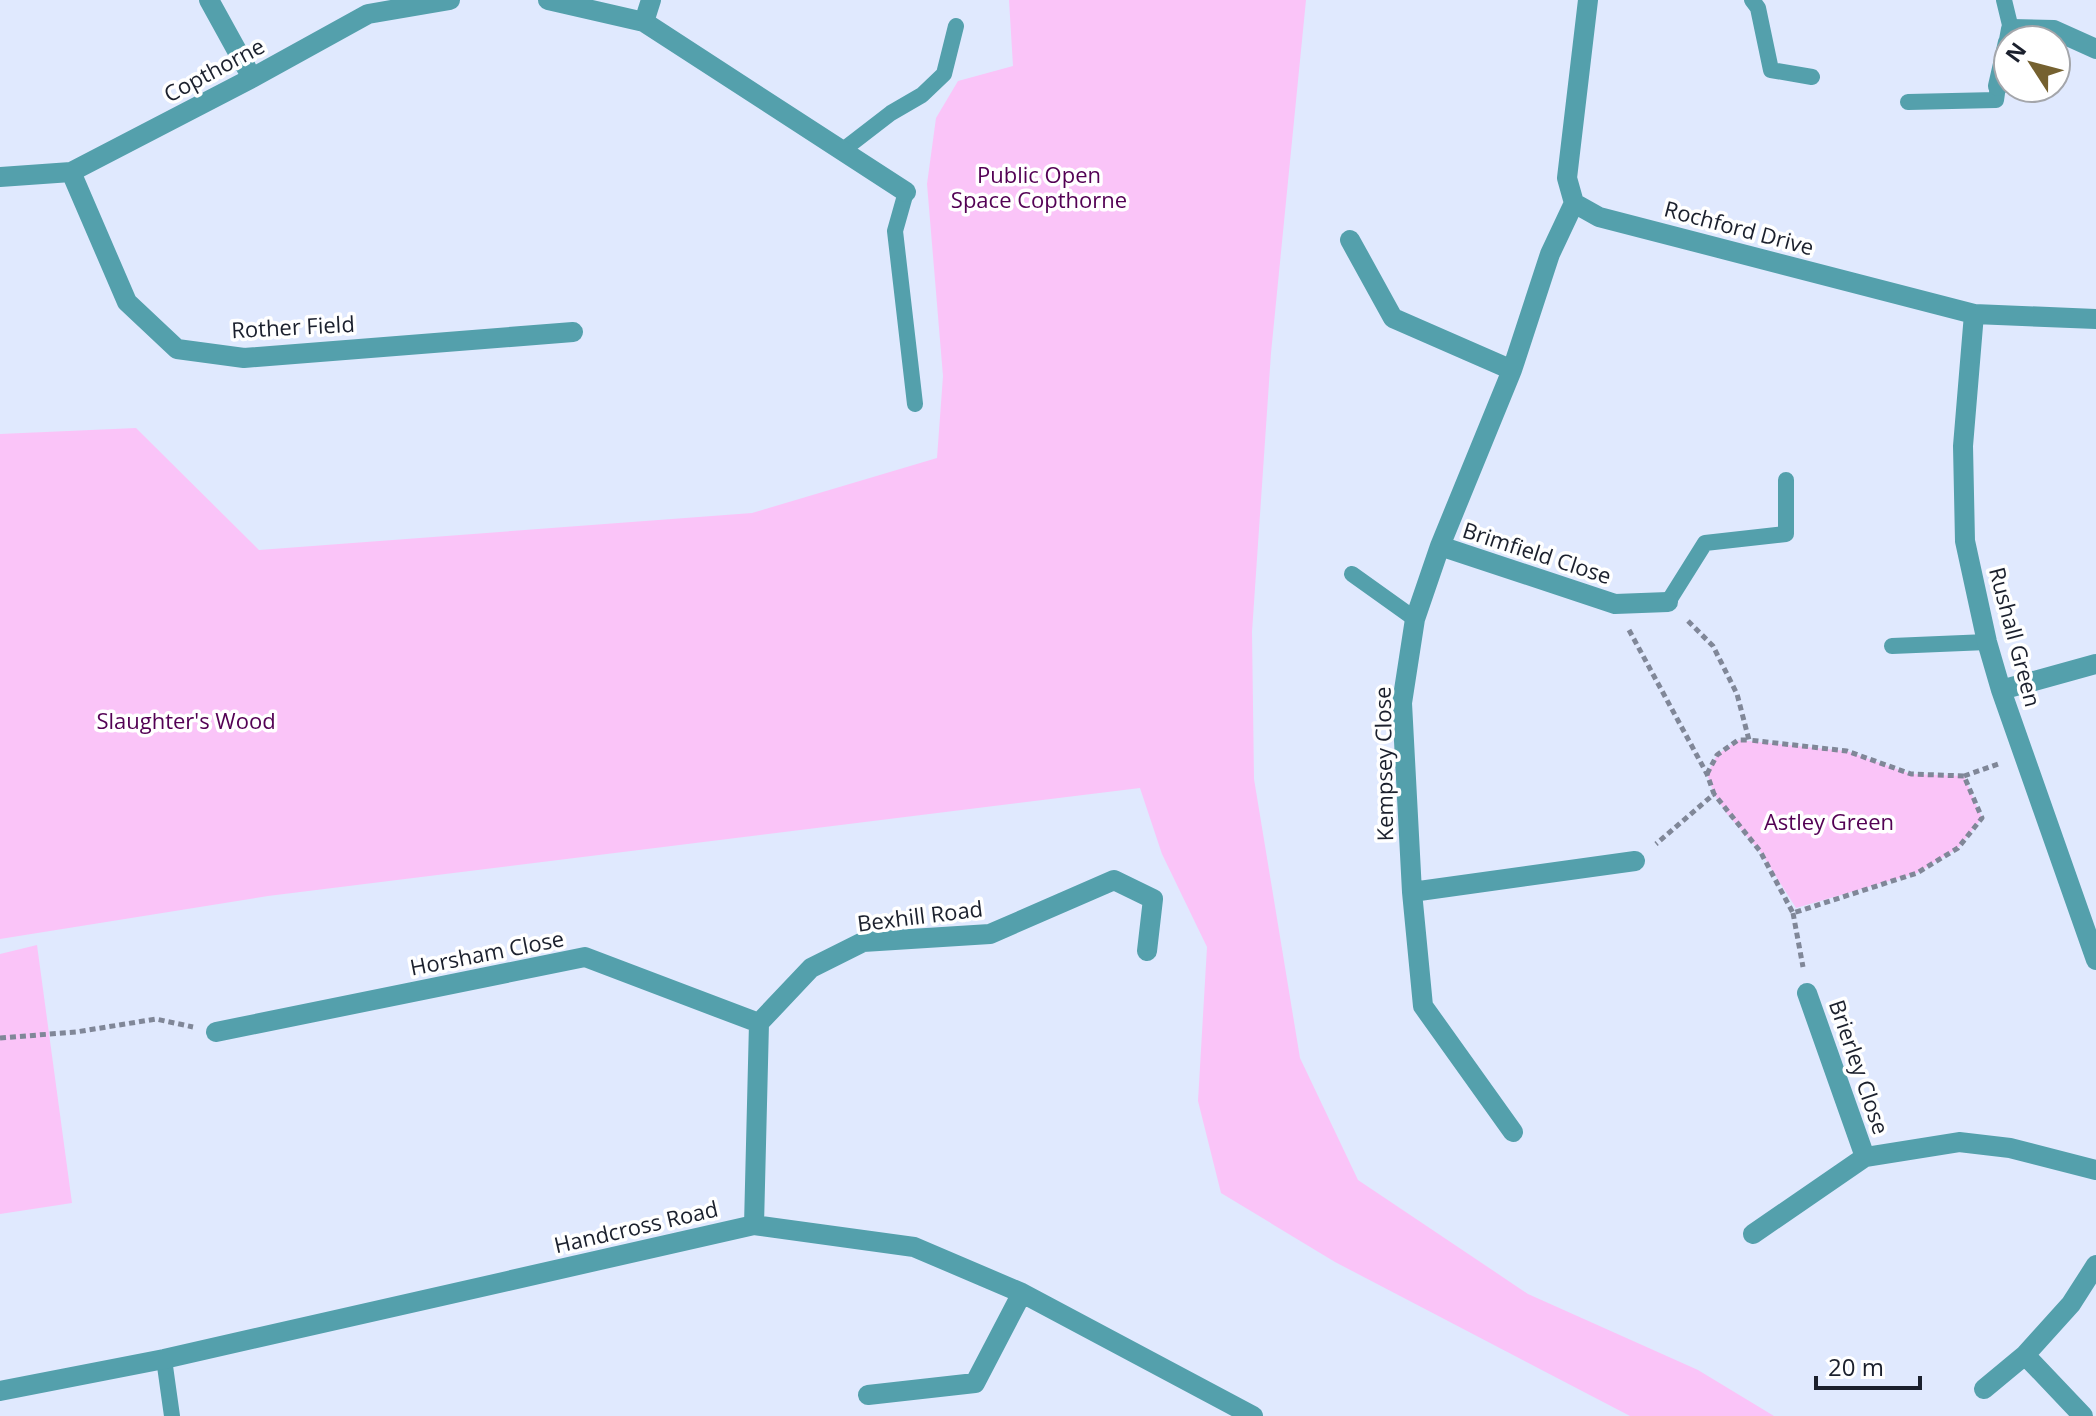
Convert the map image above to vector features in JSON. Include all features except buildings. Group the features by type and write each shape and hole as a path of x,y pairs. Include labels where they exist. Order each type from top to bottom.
{"street":[{"path":"209,0 252,78"},
{"name":"Copthorne","path":"0,177 71,172 368,14 450,0"},
{"path":"548,0 644,22 906,192"},
{"path":"644,22 651,0"},
{"path":"1574,203 1567,178 1588,0"},
{"path":"2072,38 2096,49"},
{"name":"Rother Field","path":"71,172 127,302 177,349 244,358 573,332"},
{"name":"Rochford Drive","path":"1574,203 1599,217 1974,314 2096,319"},
{"name":"Kempsey Close","path":"1513,1132 1423,1006 1412,892 1402,703 1415,619 1440,546 1512,370 1550,254 1574,203"},
{"path":"1350,240 1393,318 1512,370"},
{"name":"Rushall Green","path":"1974,314 1963,446 1965,541 2001,690 2096,960"},
{"name":"Brimfield Close","path":"1440,546 1615,604 1668,602"},
{"path":"2001,690 2096,664"},
{"path":"1412,892 1635,861"},
{"name":"Bexhill Road","path":"759,1023 811,968 863,942 990,934 1114,880 1153,899 1147,951"},
{"name":"Horsham Close","path":"216,1032 585,957 759,1023"},
{"name":"Brierley Close","path":"1807,993 1865,1157"},
{"path":"754,1225 759,1023"},
{"name":"Brierley Close","path":"1753,1234 1865,1157 1959,1142 2010,1148 2096,1170"},
{"name":"Handcross Road","path":"0,1391 164,1359 754,1225 914,1247 1022,1293 1253,1416"},
{"path":"1984,1389 2025,1355 2071,1304 2096,1265"},
{"path":"868,1395 975,1383 1022,1293"},
{"path":"2025,1355 2083,1416"}],"lane":[{"path":"1752,0 1758,8 1771,70 1812,77"},
{"path":"2004,0 2007,24"},
{"path":"843,150 891,113 922,95 944,74 956,26"},
{"path":"1908,102 1992,100"},
{"path":"906,192 895,231 915,404"},
{"path":"1668,602 1705,543 1786,534 1786,480"},
{"path":"1352,574 1415,619"},
{"path":"1892,646 1987,642"},
{"path":"164,1359 172,1416"}],"path":[{"path":"1668,602 1713,646 1737,694 1749,740"},
{"path":"1615,604 1707,774 1714,794 1760,851 1793,913 1807,993"},
{"path":"1707,774 1717,755 1738,740 1847,751 1911,774 1964,776 2024,755"},
{"path":"1793,913 1917,873 1958,848 1982,818 1964,776"},
{"path":"1635,861 1714,794"},
{"path":"0,1038 76,1032 156,1019 216,1032"}],"green space":[{"name":"Slaughter's Wood","path":"1009,0 1306,0 1271,353 1252,632 1254,779 1300,1058 1358,1180 1528,1294 1698,1370 1774,1416 1630,1416 1335,1262 1221,1193 1198,1101 1207,947 1162,854 1140,788 268,896 0,939 0,434 136,428 259,550 752,513 937,458 943,376 927,184 936,118 958,81 1013,66"},
{"name":"Astley Green","path":"1738,740 1847,751 1911,774 1964,776 1982,818 1958,848 1917,873 1796,908 1760,851 1727,814 1714,794 1707,774 1717,755"},
{"path":"37,945 72,1203 0,1214 0,954"}],"park label":[{"name":"Public Open Space Copthorne","path":"1039,188"}]}
